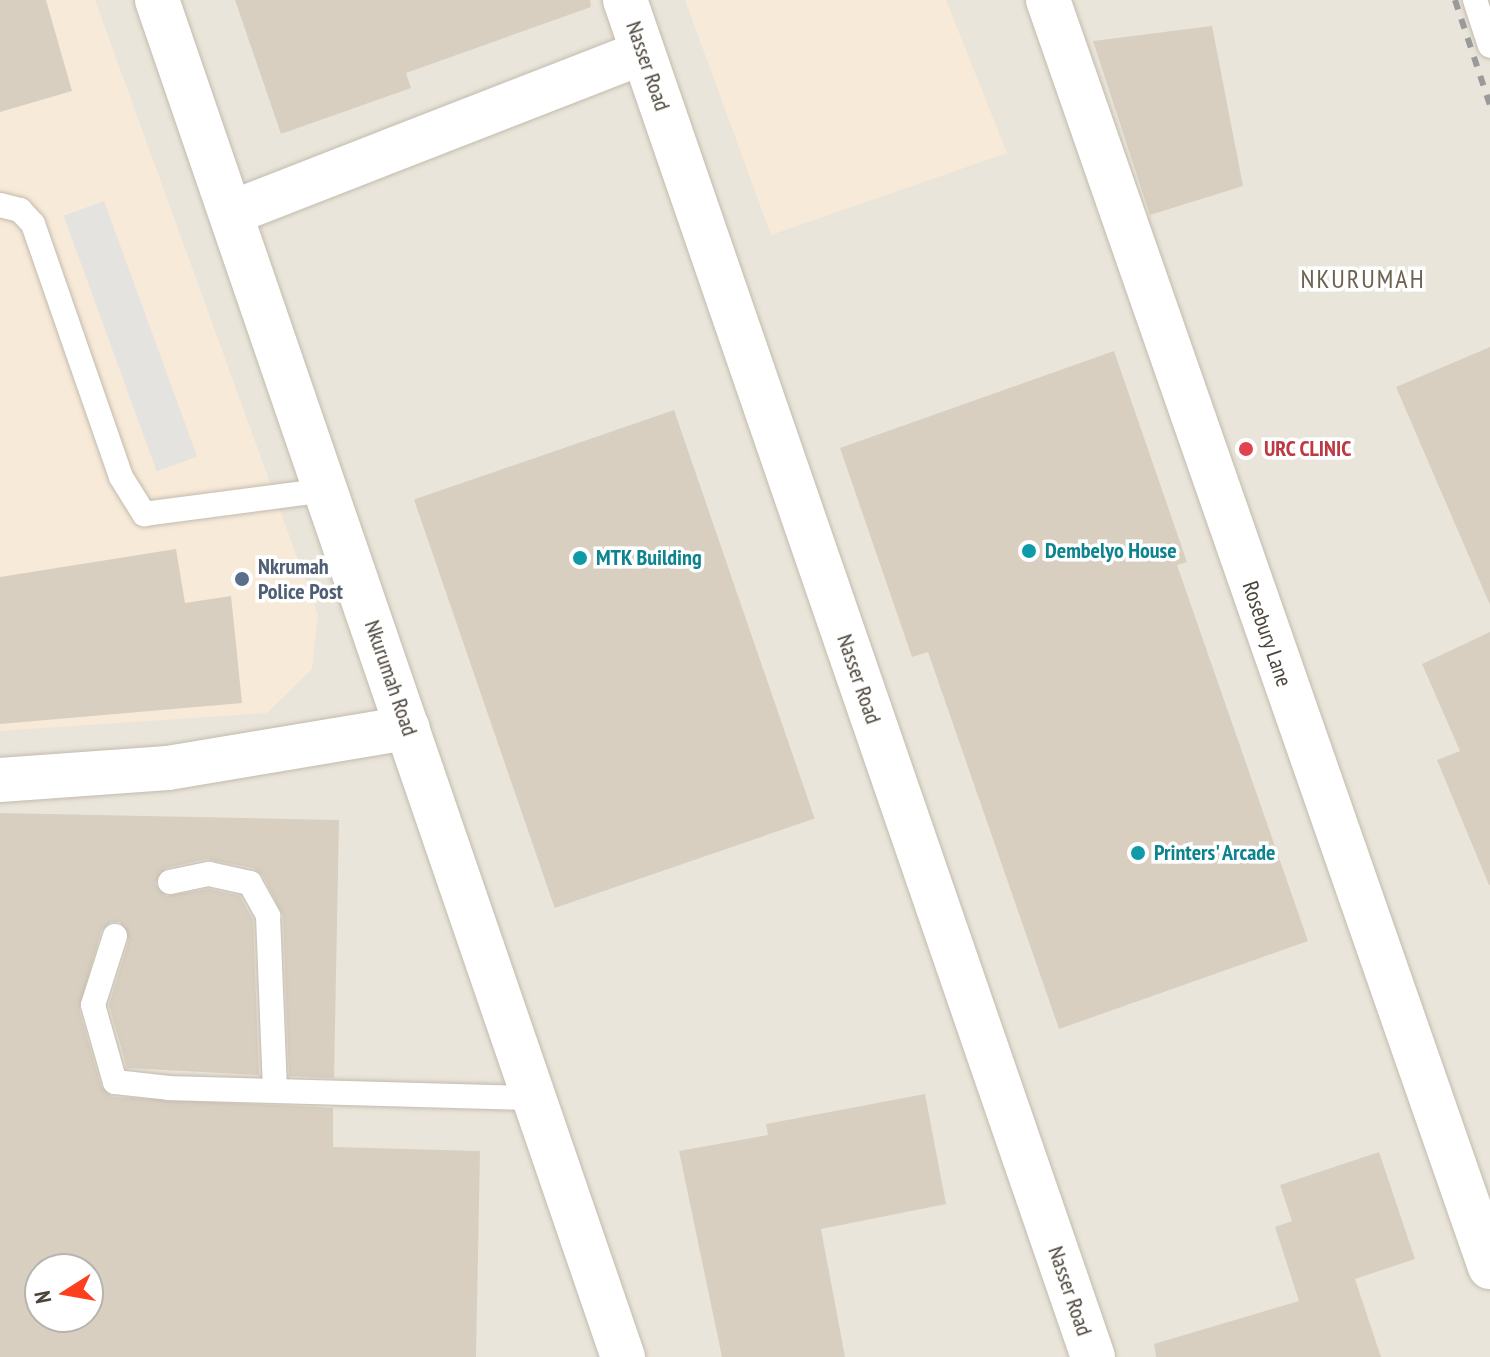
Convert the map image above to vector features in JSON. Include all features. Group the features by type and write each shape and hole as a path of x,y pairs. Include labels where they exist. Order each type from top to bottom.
{"street":[{"name":"Nkurumah Road","path":"157,0 623,1357"},
{"name":"Nasser Road","path":"625,0 1093,1357"},
{"name":"Rosebury Lane","path":"1048,0 1490,1267"},
{"path":"231,213 643,52"},
{"path":"0,780 168,768 408,728"}],"lane":[{"path":"1475,0 1490,46"},
{"path":"0,205 20,210 33,224 121,477 144,514 327,490"},
{"path":"170,882 209,874 250,883 268,916 275,1091"},
{"path":"115,936 93,1005 115,1082 275,1091 534,1098"}],"shaded area":[{"path":"0,0 1490,0 1490,1357 0,1357"},
{"path":"0,0 95,0 318,615 312,669 267,713 0,731"},
{"path":"685,0 946,0 1007,153 771,235"},
{"path":"104,201 197,457 157,471 64,216"}],"building":[{"path":"0,0 46,0 72,91 0,112"},
{"path":"235,0 590,0 591,7 406,73 411,88 281,134"},
{"path":"1212,26 1243,186 1150,215 1093,41"},
{"path":"1490,347 1490,605 1396,387"},
{"path":"1114,351 1187,562 1177,565 1308,941 1059,1029 928,652 912,657 840,448"},
{"path":"674,410 815,818 555,908 414,500"},
{"path":"176,549 185,603 231,596 242,703 0,724 0,577"},
{"path":"1490,632 1489,885 1437,760 1460,751 1422,664"},
{"path":"0,813 339,820 334,1078 289,1076 283,915 263,876 253,868 206,859 166,868 155,884 166,896 209,889 240,896 253,920 259,1075 127,1068 109,1005 129,940 120,922 111,922 101,931 79,1009 101,1086 112,1097 333,1108 333,1147 480,1151 476,1357 0,1357"},
{"path":"925,1094 946,1204 821,1229 845,1357 722,1357 679,1151 768,1135 766,1124"},
{"path":"1379,1152 1415,1259 1355,1279 1381,1357 1156,1357 1154,1344 1299,1301 1275,1227 1292,1221 1280,1185"}],"railway":[{"path":"1455,0 1490,105"}],"place":[{"name":"URC CLINIC","path":"1246,449"},
{"name":"Dembelyo House","path":"1029,551"},
{"name":"MTK Building","path":"580,558"},
{"name":"Nkrumah Police Post","path":"242,579"},
{"name":"Printers' Arcade","path":"1138,853"}],"district":[{"name":"NKURUMAH","path":"1363,279"}]}
